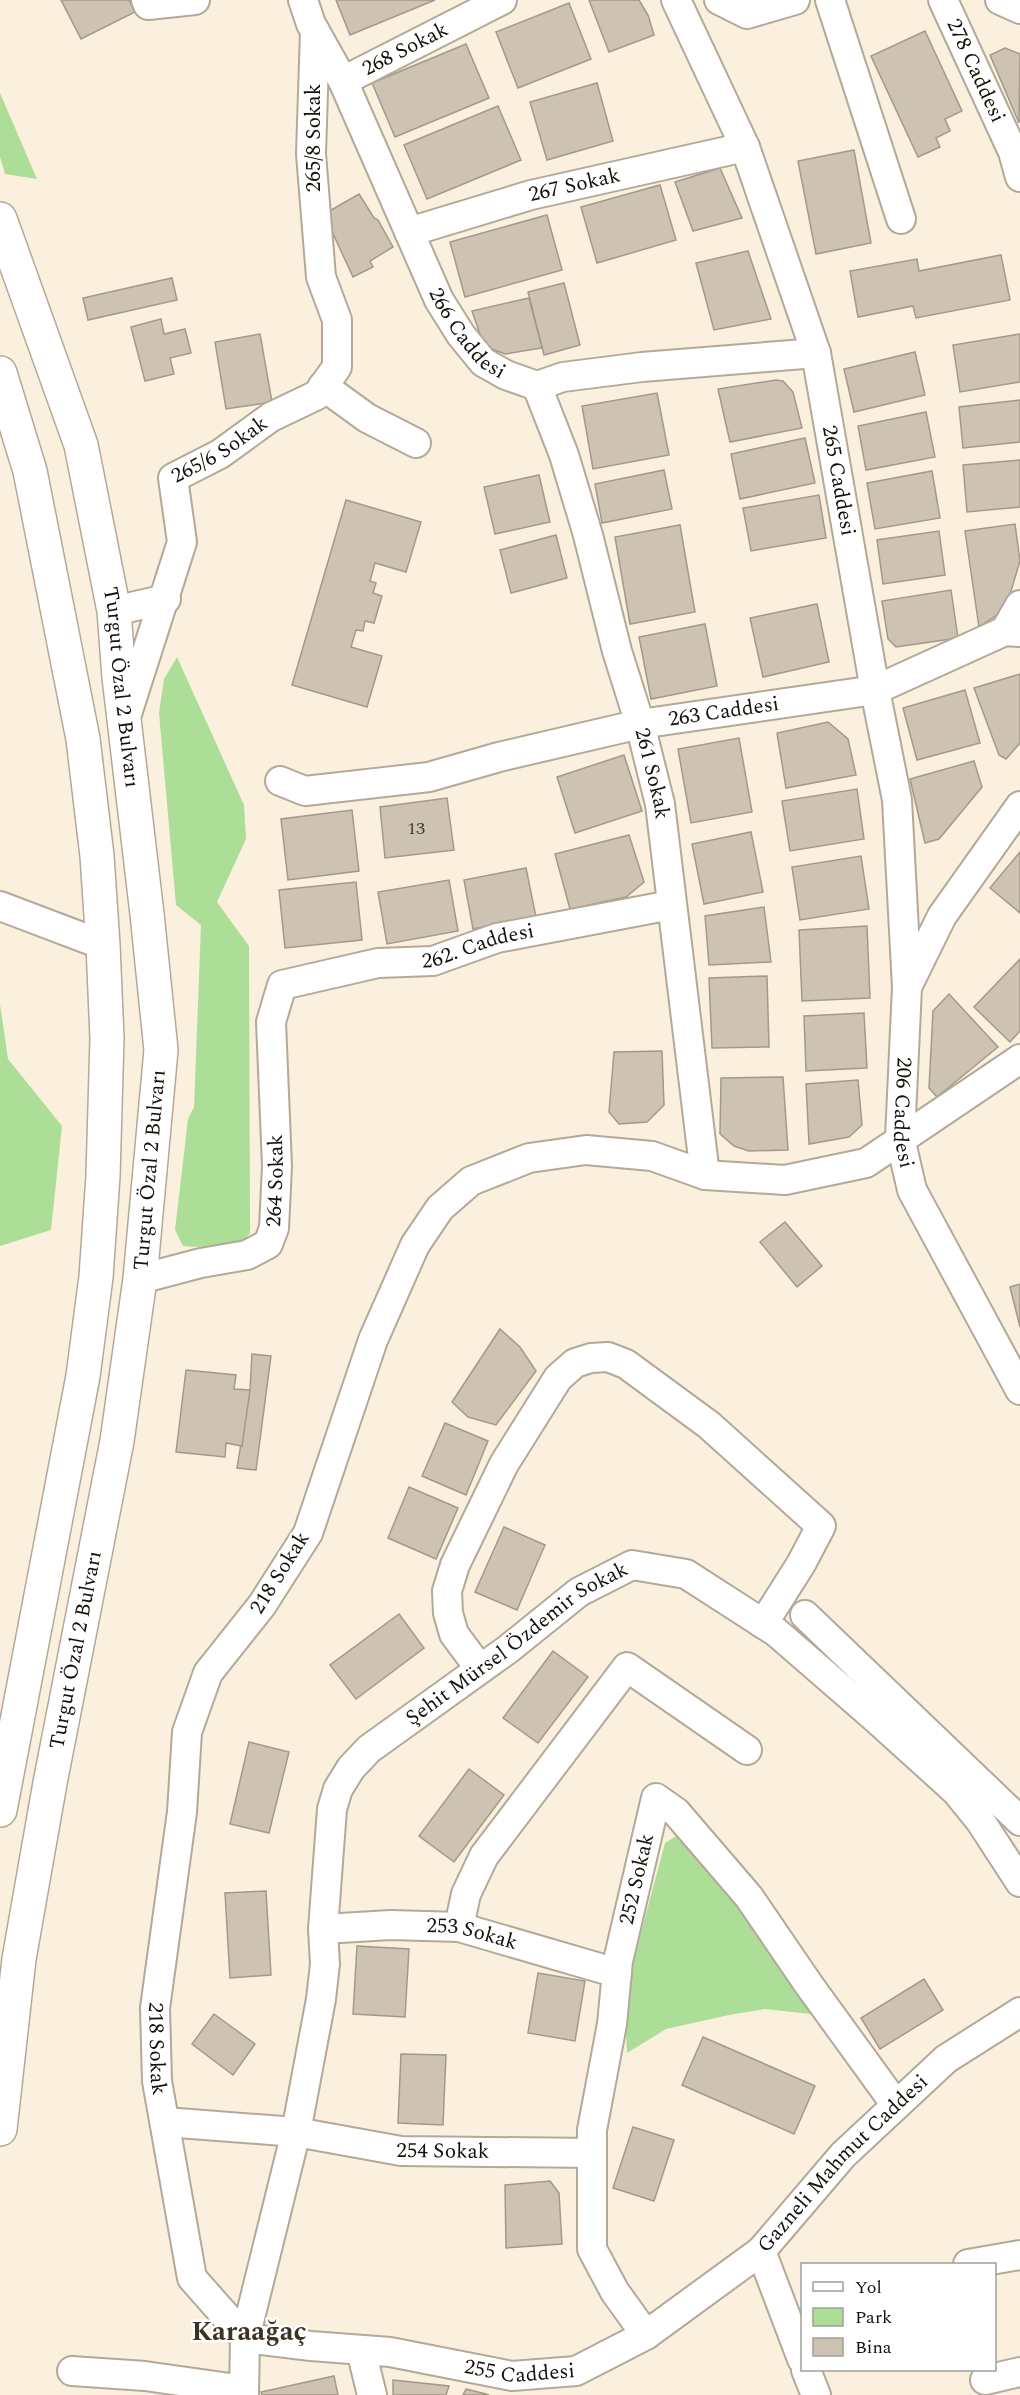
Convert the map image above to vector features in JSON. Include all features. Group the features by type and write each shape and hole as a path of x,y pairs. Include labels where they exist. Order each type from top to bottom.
{"highway":[{"name":"Turgut Özal 2 Bulvarı","path":"0,219 81,445 114,611 124,722 161,1050 140,1279 117,1441 18,1959 0,2129"},
{"name":"Turgut Özal 2 Bulvarı","path":"0,373 30,471 83,738 97,856 106,1038 103,1176 96,1277 83,1376 0,1810"}],"street":[{"path":"146,0 148,5 195,0"},
{"name":"266 Caddesi","path":"303,0 315,31 343,81 439,300 461,335 483,362 506,375 537,386 563,377 642,367 816,353"},
{"name":"268 Sokak","path":"343,81 502,0"},
{"name":"265 Caddesi","path":"676,0 745,147 816,353 875,690 897,801 907,987"},
{"path":"719,0 747,14 795,0"},
{"path":"830,0 901,219"},
{"name":"278 Caddesi","path":"944,0 1013,152 1020,177"},
{"path":"1000,0 1020,9"},
{"name":"265/8 Sokak","path":"315,31 311,154 318,244"},
{"name":"267 Sokak","path":"409,232 531,195 745,147"},
{"name":"265/6 Sokak","path":"124,722 166,598 182,542 173,478 220,454 271,417 317,395 337,367 337,320 321,277 318,244"},
{"path":"323,386 367,418 416,443"},
{"name":"261 Sokak","path":"537,386 564,454 588,535 617,651 640,724 660,804 705,1176"},
{"path":"114,611 166,598"},
{"path":"1012,632 1020,605"},
{"name":"263 Caddesi","path":"280,782 305,791 429,777 499,757 640,724 875,690 1012,632"},
{"name":"206 Caddesi","path":"1020,806 942,916 907,987 900,1138 912,1190 1020,1390"},
{"name":"262. Caddesi","path":"282,986 378,963 433,961 497,938 671,905"},
{"path":"0,906 103,945"},
{"name":"264 Sokak","path":"140,1279 201,1263 247,1255 268,1244 274,1228 277,1166 271,1022 282,986"},
{"name":"218 Sokak","path":"244,2338 192,2278 157,2081 155,2008 182,1812 187,1732 208,1673 262,1605 308,1533 373,1340 415,1245 440,1208 471,1181 529,1158 586,1150 652,1156 705,1176 785,1180 866,1163 1020,1059"},
{"path":"480,1669 454,1634 447,1613 447,1591 456,1565 504,1464 558,1378 575,1363 591,1358 608,1358 626,1364 709,1425 822,1526 763,1624"},
{"name":"Şehit Mürsel Özdemir Sokak","path":"244,2393 244,2338 296,2132 321,1999 325,1964 323,1929 332,1809 338,1789 351,1768 369,1749 507,1650 579,1592 632,1565 686,1574 776,1632 956,1791 981,1822 1020,1882"},
{"path":"805,1616 1020,1821"},
{"path":"459,1927 466,1894 484,1856 627,1667 747,1750"},
{"name":"252 Sokak","path":"646,2335 615,2292 592,2249 592,2130 612,2024 617,1973 656,1798 676,1812 749,1897 896,2105"},
{"name":"253 Sokak","path":"323,1929 392,1925 459,1927 617,1973"},
{"name":"Gazneli Mahmut Caddesi","path":"801,2356 761,2252 843,2155 896,2105 946,2060 1020,2012"},
{"name":"254 Sokak","path":"165,2122 296,2132 401,2151 592,2153"},
{"name":"255 Caddesi","path":"244,2338 390,2352 547,2384 646,2335 761,2252"},
{"path":"978,2263 1020,2255"},
{"path":"361,2350 372,2395"},
{"path":"72,2371 145,2376 244,2393"},
{"path":"806,2371 816,2395"},
{"path":"985,2380 1020,2372"}],"green space":[{"path":"0,93 37,179 5,174 0,157"},
{"path":"177,657 244,805 246,839 217,902 249,946 250,1233 242,1244 183,1246 175,1230 188,1119 194,1107 201,925 176,905 159,713 164,679"},
{"path":"0,1004 8,1059 62,1126 51,1230 0,1246"},
{"path":"676,1836 686,1839 713,1868 820,2015 765,2009 729,2015 666,2029 627,2053 625,2016 632,1966 665,1843"}],"building":[{"path":"61,0 129,0 135,12 81,39"},
{"path":"336,0 435,0 350,35"},
{"path":"589,0 639,0 648,15 654,35 609,52"},
{"path":"569,3 591,59 518,88 496,32"},
{"path":"925,31 962,111 945,119 950,131 936,138 940,147 918,157 871,56"},
{"path":"466,44 489,98 395,137 372,83"},
{"path":"1005,48 1020,54 1019,123 990,55"},
{"path":"597,83 613,141 547,160 530,102"},
{"path":"498,106 521,160 427,199 404,145"},
{"path":"854,150 871,243 816,254 798,161"},
{"path":"720,168 742,218 693,231 675,182"},
{"path":"660,185 676,240 597,263 581,207"},
{"path":"359,194 374,218 378,220 393,247 370,261 373,267 353,277 324,214"},
{"path":"547,215 562,270 465,297 450,242"},
{"path":"748,251 771,319 714,330 696,263"},
{"path":"1001,255 1010,300 916,318 913,306 858,317 850,271 917,259 919,271"},
{"path":"172,278 177,300 88,320 83,298"},
{"path":"564,283 580,345 544,355 528,292"},
{"path":"529,298 542,348 505,354 484,346 472,311"},
{"path":"161,319 164,334 185,329 191,353 170,358 174,374 145,381 131,327"},
{"path":"260,334 272,402 226,409 215,342"},
{"path":"1020,334 1020,382 960,392 953,345"},
{"path":"915,352 925,395 854,412 844,369"},
{"path":"776,380 783,381 793,392 802,428 730,442 718,389"},
{"path":"657,393 669,455 593,469 582,406"},
{"path":"1020,400 1020,442 963,448 959,407"},
{"path":"926,412 935,457 866,470 858,426"},
{"path":"805,438 815,483 740,499 731,454"},
{"path":"1020,460 1020,507 967,512 963,465"},
{"path":"664,470 672,509 602,523 595,484"},
{"path":"932,471 940,518 875,529 867,483"},
{"path":"539,475 550,522 495,534 484,487"},
{"path":"819,495 826,538 751,551 743,508"},
{"path":"346,500 421,522 406,572 375,563 370,581 376,583 373,593 382,596 374,623 365,621 363,631 356,630 351,647 382,656 367,707 292,685"},
{"path":"1015,524 1020,561 1008,601 1001,612 979,627 965,531"},
{"path":"680,525 695,612 630,624 615,537"},
{"path":"939,531 945,575 883,584 877,540"},
{"path":"556,535 567,578 511,593 500,550"},
{"path":"951,590 958,638 896,647 888,639 882,601"},
{"path":"817,604 829,662 763,677 750,618"},
{"path":"705,624 717,686 651,699 639,637"},
{"path":"1020,674 1020,743 1006,759 999,755 974,688"},
{"path":"965,690 980,743 917,760 903,708"},
{"path":"828,722 848,739 856,775 786,788 777,733"},
{"path":"739,738 752,812 691,823 678,749"},
{"path":"624,755 642,811 575,833 557,777"},
{"path":"974,761 982,787 939,839 925,843 910,779"},
{"path":"857,789 864,839 790,851 782,801"},
{"path":"447,798 454,850 385,858 380,807"},
{"path":"352,810 359,871 288,880 281,819"},
{"path":"751,832 763,892 704,904 692,844"},
{"path":"629,835 644,882 626,897 570,909 555,854"},
{"path":"1020,852 1020,913 990,888"},
{"path":"861,856 869,909 800,920 792,867"},
{"path":"526,868 536,917 473,929 464,880"},
{"path":"449,880 458,931 387,944 378,892"},
{"path":"356,882 362,940 285,948 279,890"},
{"path":"764,907 771,962 709,965 705,916"},
{"path":"867,926 870,998 802,1001 799,930"},
{"path":"1020,959 1020,1031 1010,1042 974,1007"},
{"path":"767,976 769,1047 712,1048 709,978"},
{"path":"949,994 998,1047 937,1097 929,1088 933,1011"},
{"path":"864,1013 867,1068 806,1071 804,1016"},
{"path":"662,1051 664,1105 647,1122 619,1124 609,1112 614,1052"},
{"path":"783,1077 788,1150 749,1151 734,1146 720,1134 721,1078"},
{"path":"858,1080 862,1125 849,1137 809,1144 806,1084"},
{"path":"785,1222 822,1266 797,1287 760,1242"},
{"path":"1020,1284 1020,1327 1010,1287"},
{"path":"500,1329 520,1347 536,1371 496,1425 468,1417 452,1402"},
{"path":"252,1354 271,1356 256,1470 237,1468 250,1390"},
{"path":"186,1370 236,1375 234,1389 250,1390 242,1446 226,1443 225,1457 176,1452"},
{"path":"445,1423 488,1441 466,1495 422,1476"},
{"path":"409,1487 458,1508 436,1559 388,1538"},
{"path":"504,1527 545,1545 517,1610 475,1592"},
{"path":"399,1614 424,1648 356,1699 330,1665"},
{"path":"553,1651 588,1677 538,1743 503,1718"},
{"path":"249,1742 289,1752 269,1833 230,1824"},
{"path":"469,1769 504,1795 454,1862 419,1836"},
{"path":"266,1891 271,1975 230,1978 225,1893"},
{"path":"357,1946 409,1949 405,2017 353,2014"},
{"path":"538,1973 585,1981 575,2041 528,2033"},
{"path":"924,1979 943,2010 880,2049 861,2018"},
{"path":"214,2014 255,2044 233,2075 192,2044"},
{"path":"703,2037 815,2086 794,2134 682,2085"},
{"path":"401,2054 446,2055 443,2125 398,2123"},
{"path":"633,2127 674,2140 654,2201 613,2188"},
{"path":"550,2181 559,2193 562,2244 506,2248 505,2185"},
{"path":"334,2376 338,2395 262,2395 261,2392"},
{"path":"393,2380 449,2386 446,2395 393,2395"},
{"path":"466,2389 486,2394 489,2395 463,2395"}],"district":[{"name":"Karaağaç","path":"249,2332"}]}
